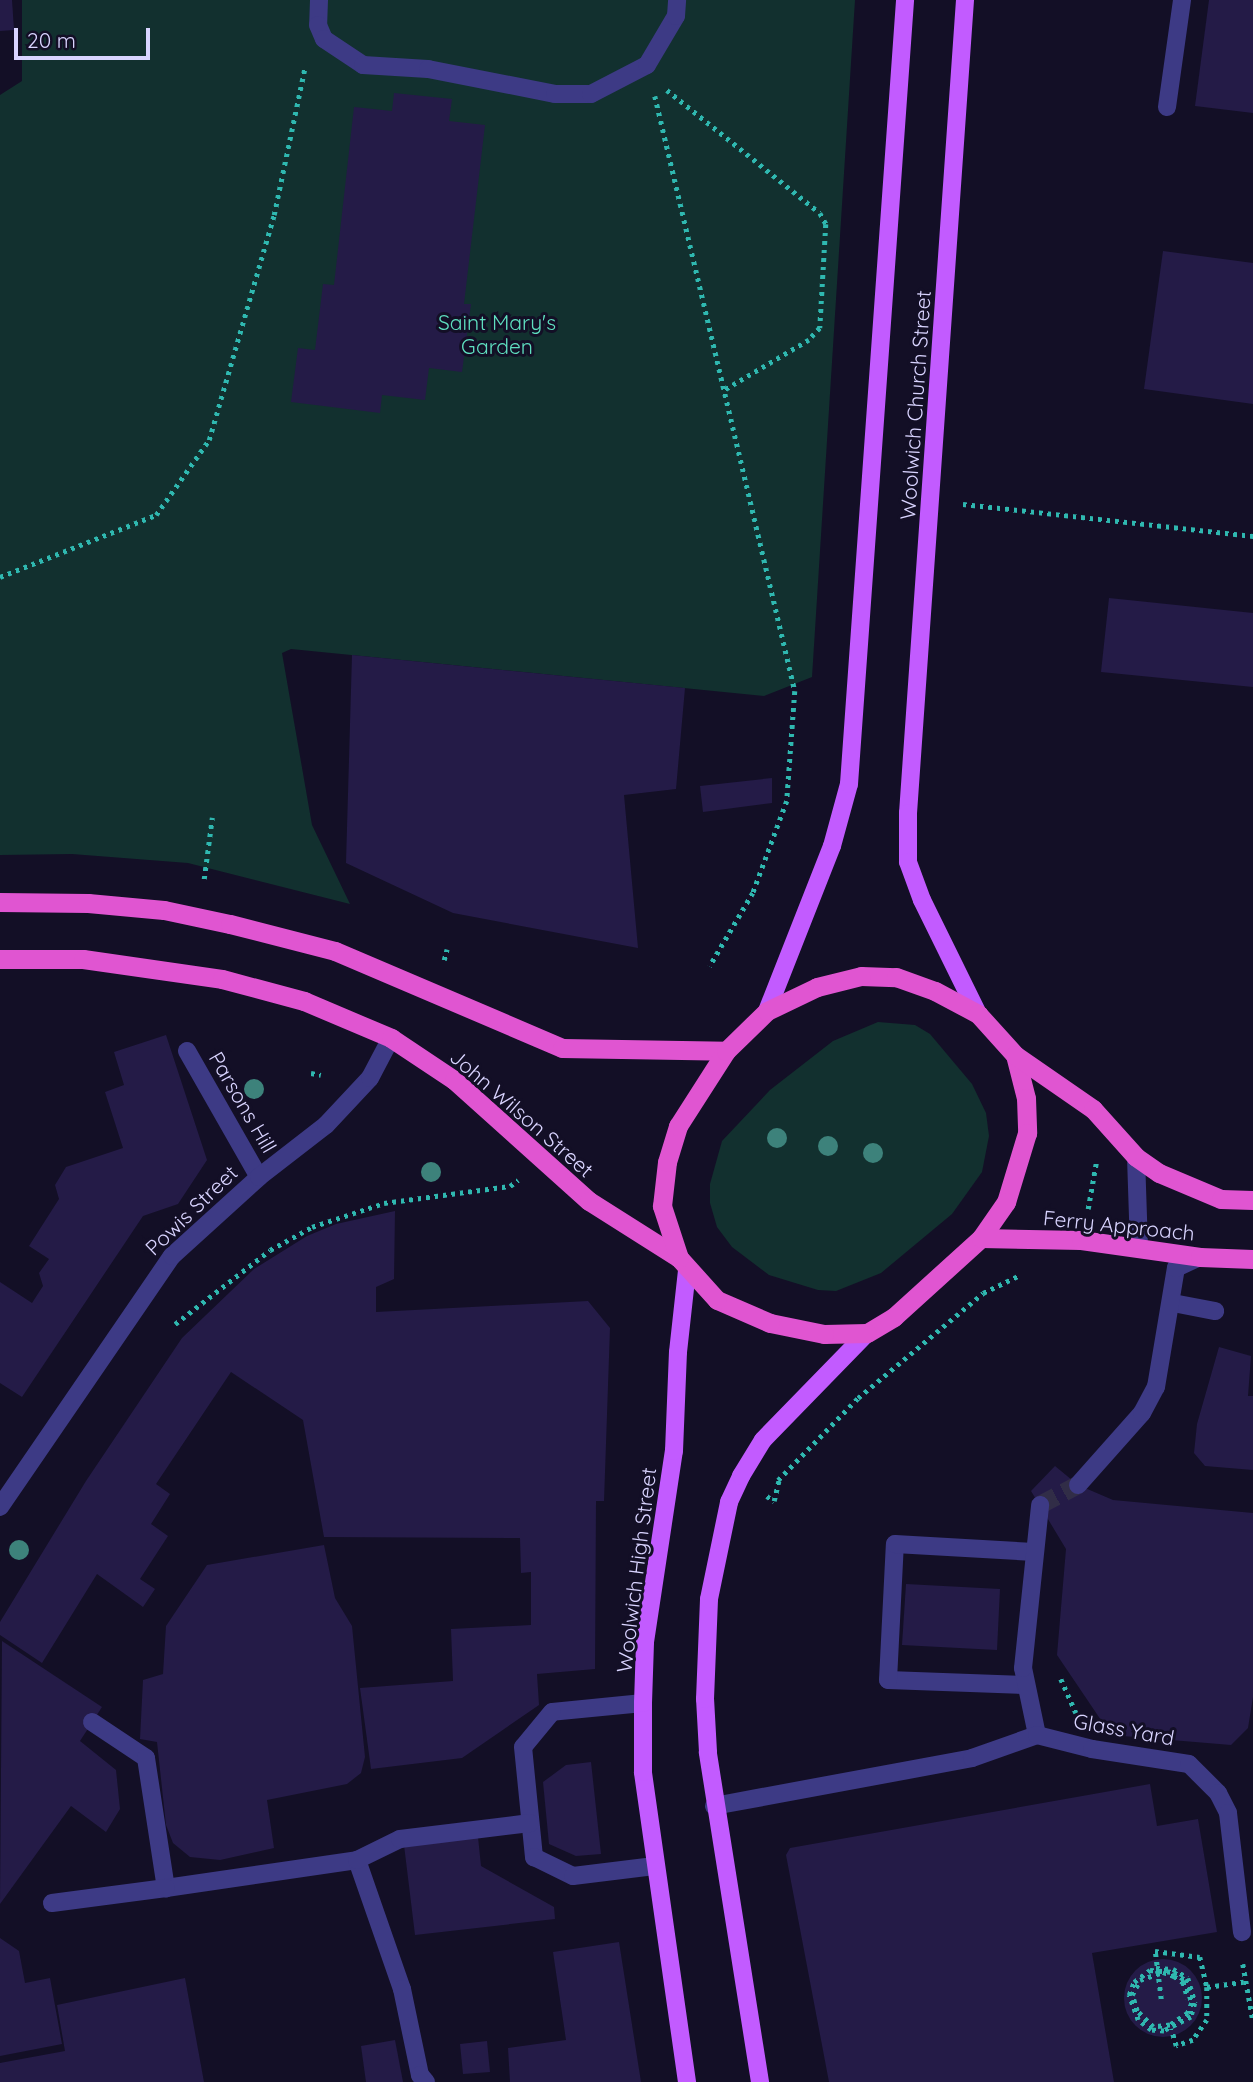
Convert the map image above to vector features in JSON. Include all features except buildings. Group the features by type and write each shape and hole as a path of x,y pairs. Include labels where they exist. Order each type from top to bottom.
{"highway":[{"path":"0,902 88,902 230,924 335,951 562,1048 726,1051"},
{"name":"John Wilson Street","path":"0,959 83,959 222,979 304,1001 391,1038 454,1080 589,1201 683,1265 717,1300 770,1323 824,1334 867,1333"},
{"path":"683,1265 663,1206 667,1162 690,1103 726,1051 767,1012 817,987 860,976 896,978 935,991 978,1014 1015,1055 1026,1098 1027,1133 1006,1202 981,1238 894,1317 867,1333"},
{"name":"Ferry Approach","path":"1015,1055 1093,1109 1136,1157 1184,1188 1221,1199 1253,1200"},
{"name":"Ferry Approach","path":"981,1238 1139,1246 1199,1257 1253,1259"}],"main road":[{"name":"Woolwich Church Street","path":"767,1012 844,812 858,677 905,0"},
{"name":"Woolwich Church Street","path":"965,0 908,813 908,862 922,900 978,1014"},
{"name":"Woolwich High Street","path":"683,1265 674,1451 645,1642 643,1772 654,1866 687,2082"},
{"path":"760,2082 715,1806 705,1699 709,1599 729,1502 763,1440 867,1333"}],"street":[{"path":"318,0 318,25 324,39 363,65 429,69 555,94 591,94 649,71 676,16 677,0"},
{"path":"1167,107 1182,0"},
{"name":"Powis Street","path":"1,1505 146,1288 172,1256 259,1177 326,1125 370,1078 391,1038"},
{"name":"Parsons Hill","path":"187,1051 259,1177"},
{"path":"1136,1157 1139,1246"},
{"path":"1079,1485 1142,1413 1156,1387 1173,1303 1176,1268 1199,1257"},
{"path":"1173,1303 1215,1311"},
{"path":"715,1806 972,1758 1037,1735 1026,1685 1024,1634 1040,1505"},
{"path":"1026,1685 888,1679 894,1558 895,1544 1034,1552"},
{"path":"643,1703 552,1713 523,1747 534,1857 573,1876 654,1866"},
{"path":"92,1722 146,1758 166,1888"},
{"name":"Glass Yard","path":"1037,1735 1092,1749 1189,1764 1218,1793 1228,1813 1242,1932"},
{"path":"52,1903 357,1860 400,1839 530,1823"},
{"path":"357,1860 401,1989 420,2075 426,2082"}],"path":[{"path":"0,578 156,515 209,440 274,215 305,66 324,39"},
{"path":"649,71 723,391 769,566 795,691 787,801 753,893 710,966"},
{"path":"649,71 820,213 826,224 820,328 809,340 723,391"},
{"path":"963,504 1253,536"},
{"path":"204,879 212,818"},
{"path":"443,961 447,949"},
{"path":"312,1073 321,1075"},
{"path":"1087,1210 1097,1155"},
{"path":"174,1324 270,1250 312,1227 384,1203 510,1186"},
{"path":"767,1479 779,1480 785,1476 828,1425 1000,1281"},
{"path":"774,1501 777,1488"},
{"path":"1161,1998 1155,1951 1200,1956 1207,1987 1206,2020 1192,2040 1176,2046 1171,2029"},
{"path":"1156,1968 1173,1969 1188,1978 1194,1989 1191,2017 1171,2029 1151,2030 1138,2020 1130,2008 1134,1982 1150,1970 1163,1970 1185,1980 1190,1990 1188,2013 1170,2025 1153,2027 1137,2011 1132,1996 1140,1980 1163,1972 1174,1976 1183,1982 1188,1998"},
{"path":"1207,1987 1244,1982 1253,2019"}],"green space":[{"name":"Saint Mary's Garden","path":"22,0 855,0 812,677 764,696 291,649 282,653 312,825 350,904 188,863 72,854 0,855 0,95 22,81"},
{"path":"878,1022 915,1025 930,1034 972,1084 986,1113 989,1136 982,1172 952,1214 881,1273 836,1291 818,1290 769,1275 732,1247 717,1227 710,1203 710,1184 722,1141 770,1090 833,1041"}],"tunnel":[{"path":"1040,1505 1078,1485"}]}
